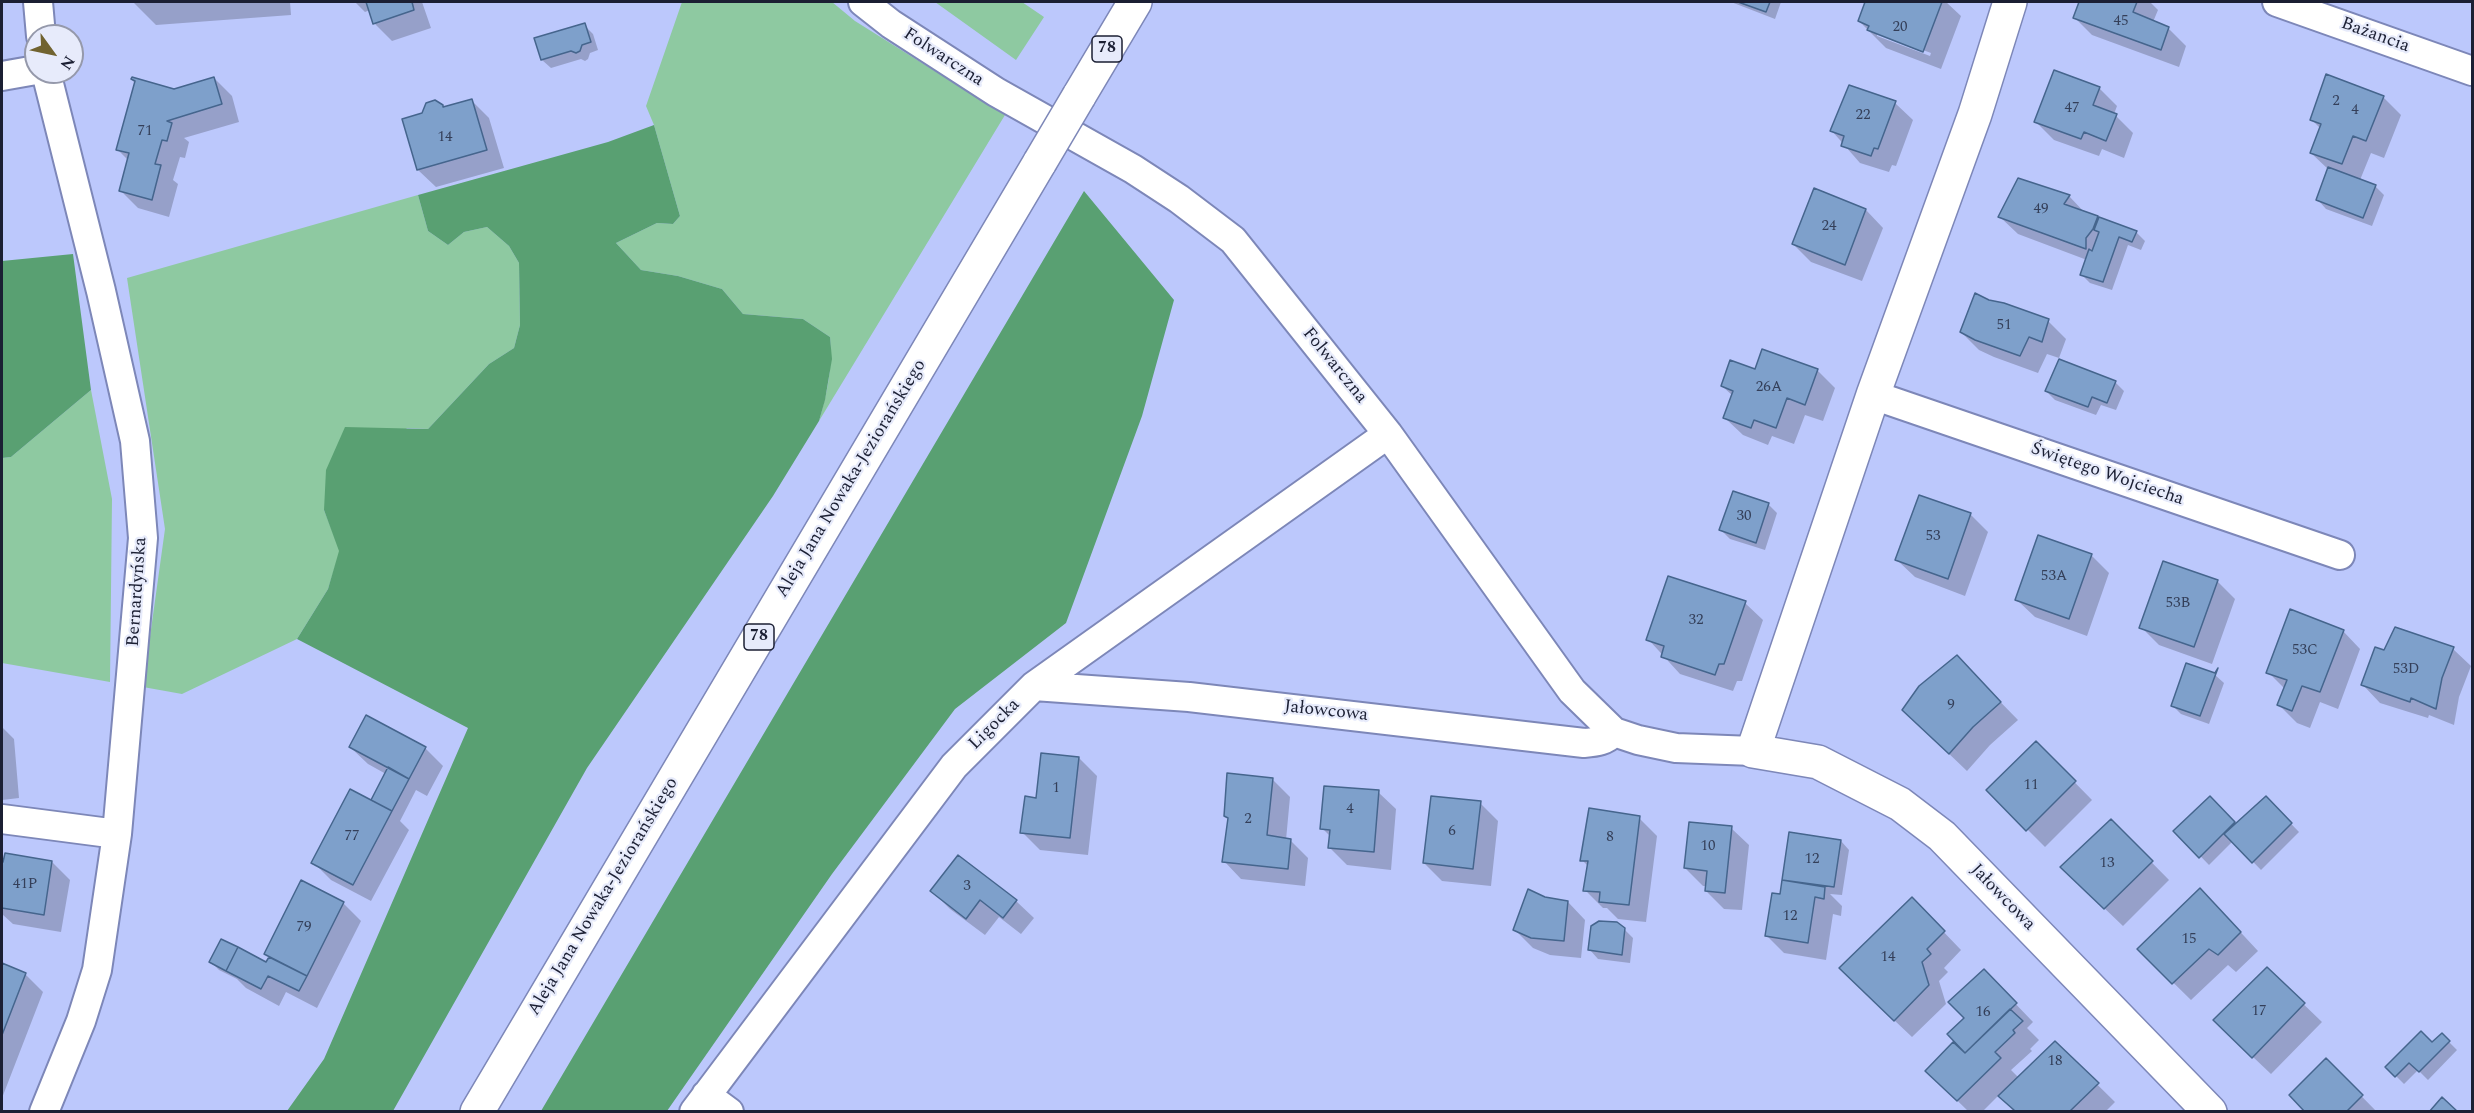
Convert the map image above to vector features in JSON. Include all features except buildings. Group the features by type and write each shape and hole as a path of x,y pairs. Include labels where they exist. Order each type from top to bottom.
{"street":[{"path":"38,2 40,24"},
{"name":"Folwarczna","path":"863,2 891,24 996,92 1133,169 1179,199 1233,240 1388,434 1572,691 1614,732 1676,748 1753,751"},
{"name":"Aleja Jana Nowaka-Jeziorańskiego","path":"477,1112 1135,2"},
{"path":"1753,751 1874,395 1975,114 2010,2"},
{"name":"Bażancia","path":"2277,2 2472,71"},
{"path":"2,76 24,72"},
{"name":"Bernardyńska","path":"44,1112 81,1022 97,970 117,834 143,538 135,441 101,291 49,84"},
{"name":"Świętego Wojciecha","path":"1874,395 2340,555"},
{"name":"Ligocka","path":"700,1103 954,766 1034,686 1388,434"},
{"name":"Jałowcowa","path":"1034,686 1189,698 1584,742 1598,742 1607,739 1614,732"},
{"name":"Jałowcowa","path":"1753,751 1818,762 1900,804 1942,836 2210,1112"},
{"path":"2,819 117,834"},
{"path":"700,1103 729,1112"}],"green space":[{"path":"682,2 832,2 855,21 1005,115 819,421 829,380 830,337 803,319 743,314 722,289 678,276 641,270 616,243 657,223 673,224 680,216 654,125 646,106"},
{"path":"935,2 1022,2 1044,17 1016,60"},
{"path":"654,125 680,216 673,224 657,223 616,243 641,270 678,276 722,289 743,314 803,319 830,337 832,359 819,421 773,496 587,768 393,1111 287,1111 324,1059 468,728 297,639 328,589 339,551 324,510 326,470 345,427 428,429 489,364 514,348 520,325 519,263 509,246 487,227 464,232 448,245 428,231 418,195 608,142"},
{"path":"1084,191 1174,300 1142,416 1066,623 955,709 832,874 667,1111 541,1111"},
{"path":"418,195 428,231 448,245 464,232 487,227 509,246 519,263 520,325 514,348 489,364 428,429 407,428 324,510 340,551 328,589 297,639 182,694 143,687 165,529 127,278"},
{"path":"73,254 91,390 11,457 2,458 2,261"},
{"path":"91,390 112,499 110,682 2,663 2,458 11,457"}]}
